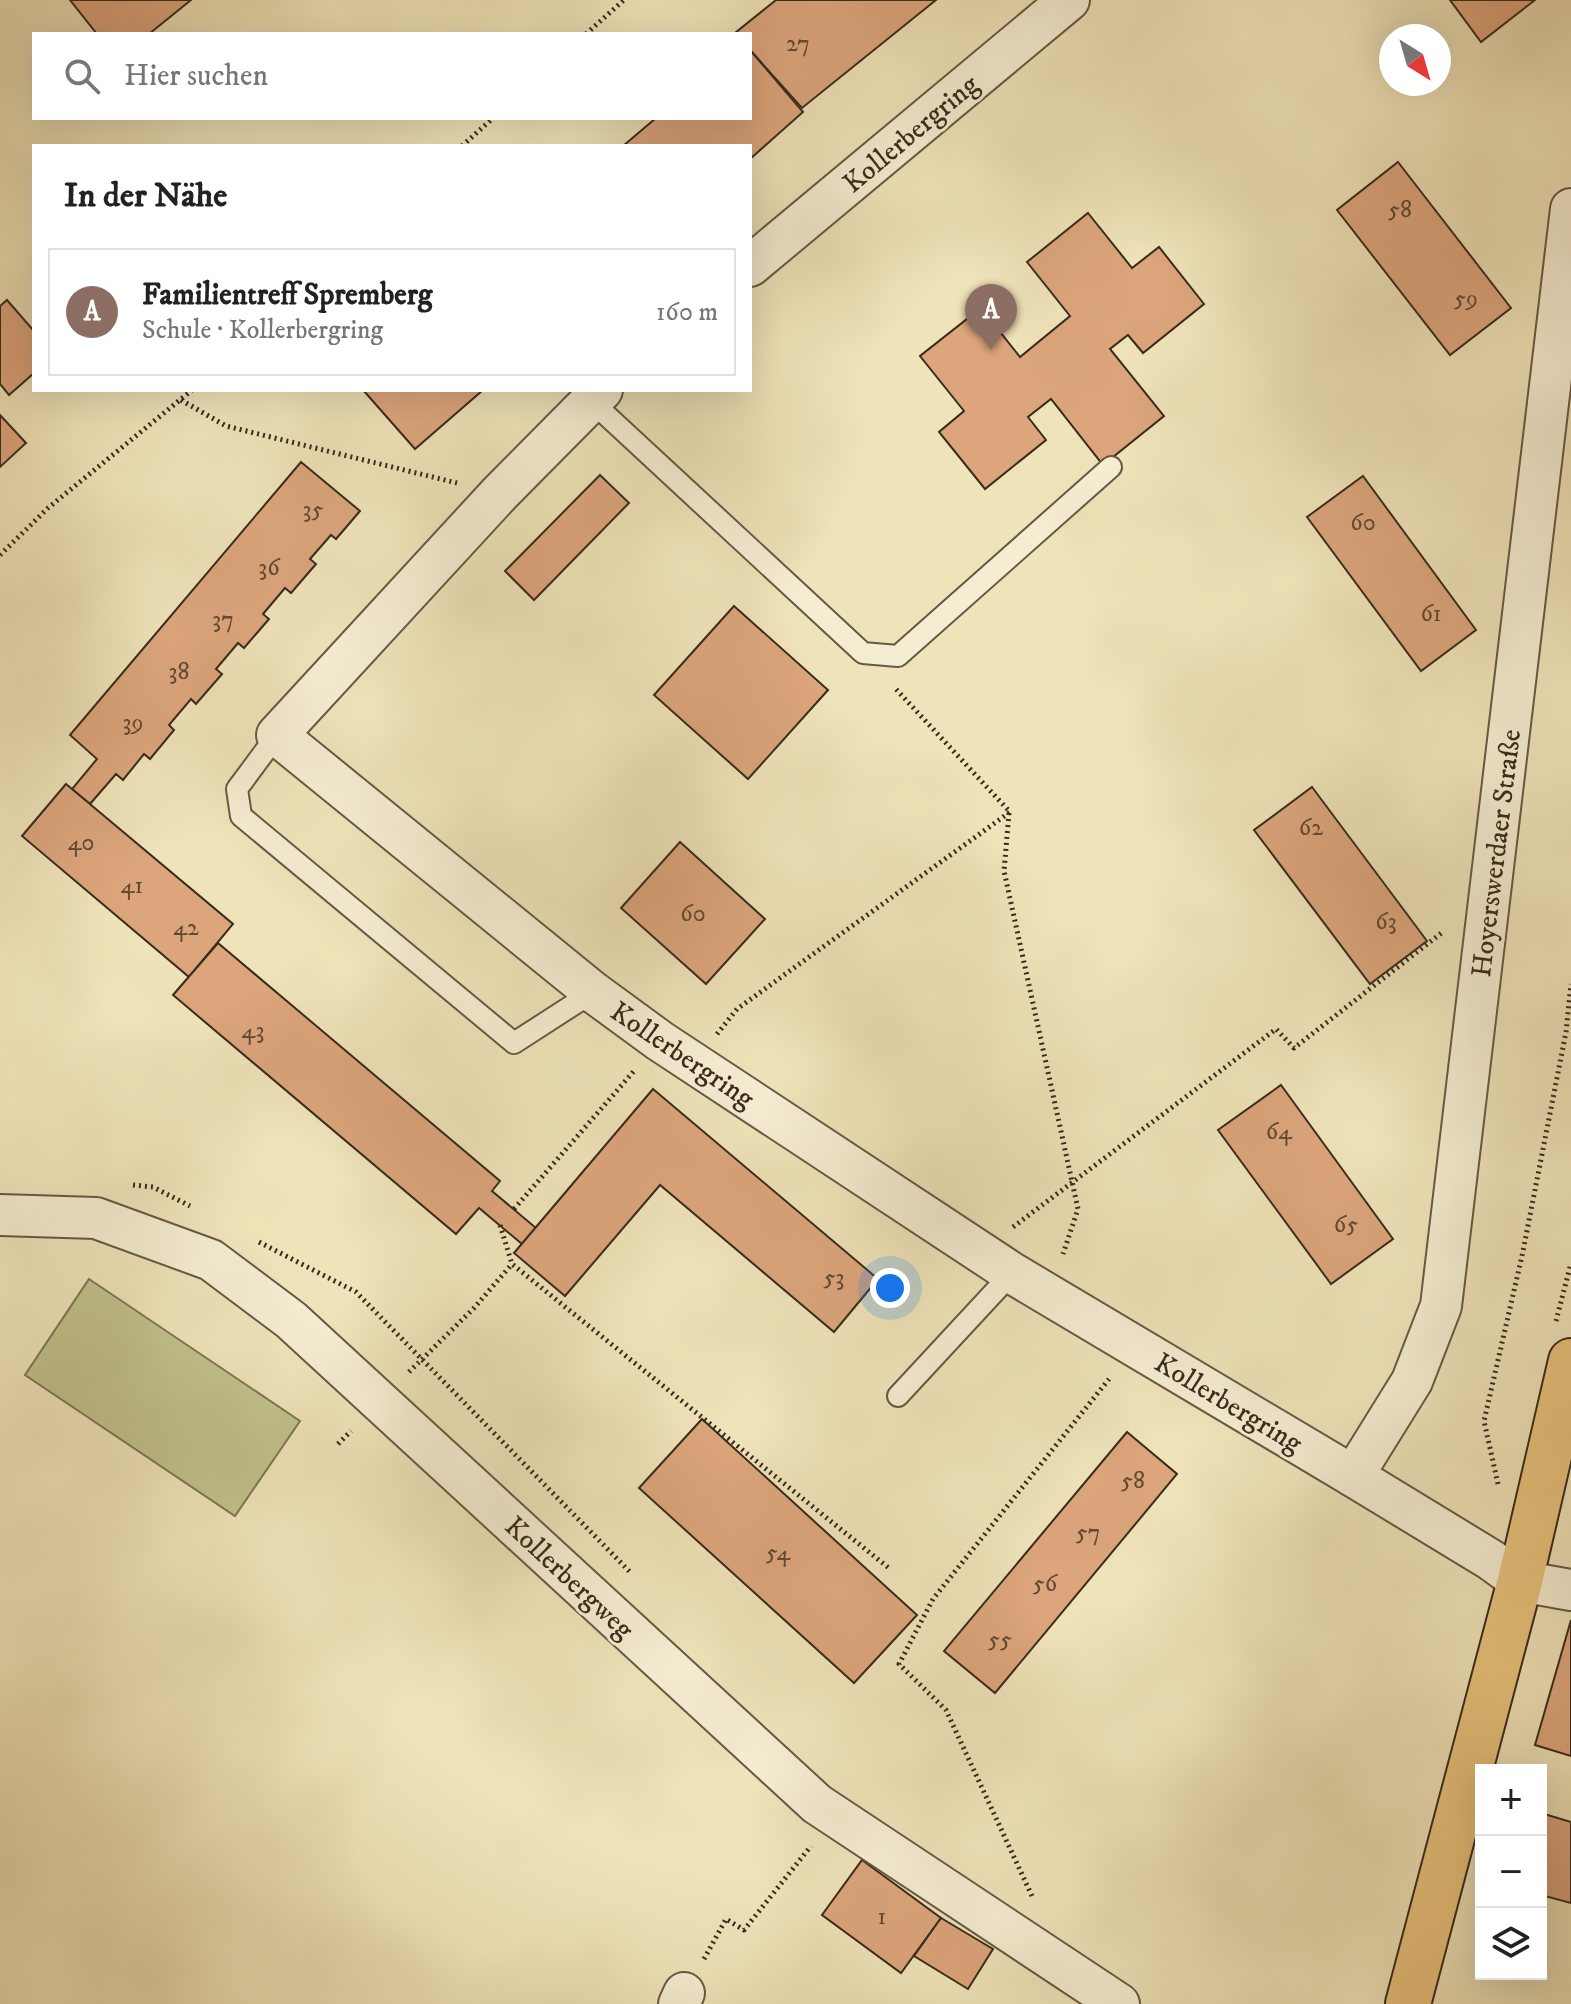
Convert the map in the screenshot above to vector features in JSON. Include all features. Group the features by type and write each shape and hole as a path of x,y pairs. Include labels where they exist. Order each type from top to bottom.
{"main road":[{"path":"1408,2004 1520,1581 1571,1361"}],"street":[{"name":"Kollerbergring","path":"752,264 1069,0"},
{"name":"Hoyerswerdaer Straße","path":"1353,1476 1412,1381 1441,1306 1571,209"},
{"path":"277,735 500,493 596,395"},
{"name":"Kollerbergring","path":"277,735 593,992 660,1041 1012,1273 1353,1476 1520,1581"},
{"name":"Kollerbergweg","path":"0,1215 96,1218 211,1260 291,1320 834,1817 1119,2004"},
{"path":"1520,1581 1571,1590"}],"lane":[{"path":"596,395 863,653 898,656 1111,467"},
{"path":"277,735 237,789 241,816 514,1043 593,992"},
{"path":"898,1396 1012,1273"}],"path":[{"path":"588,32 624,0"},
{"path":"464,144 491,120"},
{"path":"0,555 48,508 190,392"},
{"path":"181,400 226,426 500,493"},
{"path":"863,653 1010,812 1004,871 1078,1209 1063,1254 1051,1247"},
{"path":"695,1063 737,1009 1010,812"},
{"path":"1025,1234 1012,1227 1276,1029 1294,1048 1489,896"},
{"path":"1500,1491 1484,1421 1522,1256 1566,1032 1571,984"},
{"path":"514,1209 660,1041"},
{"path":"500,1225 512,1264 890,1569"},
{"path":"474,1308 512,1264"},
{"path":"1035,1902 946,1710 899,1664 933,1599 1135,1347"},
{"path":"726,1919 744,1930 834,1817"}],"green space":[{"path":"89,1279 300,1421 235,1516 25,1375"}],"building":[{"path":"70,0 191,0 151,32 95,32"},
{"path":"776,0 936,0 802,108 752,52 752,32 736,32"},
{"path":"1450,0 1535,0 1481,42"},
{"path":"752,52 803,112 752,157 752,144 625,144 654,120 752,120"},
{"path":"1398,162 1511,308 1450,355 1337,210"},
{"path":"1088,213 1132,268 1159,247 1204,304 1143,353 1128,335 1110,349 1164,416 1103,465 1051,399 1028,417 1046,440 985,489 939,432 964,411 920,356 981,308 1020,357 1070,316 1027,262"},
{"path":"7,300 32,329 32,375 9,395 0,384 0,306"},
{"path":"365,392 481,392 415,449"},
{"path":"0,415 26,443 0,467"},
{"path":"301,462 360,511 336,539 331,535 310,559 316,564 291,593 285,588 263,614 269,619 244,648 238,643 216,669 222,674 196,704 191,699 169,725 174,730 150,759 144,754 123,780 116,774 90,804 72,789 97,759 70,735"},
{"path":"600,475 629,503 534,600 505,571"},
{"path":"1363,476 1476,630 1421,671 1307,517"},
{"path":"734,606 828,690 748,779 654,695"},
{"path":"66,784 233,924 189,977 22,836"},
{"path":"1312,787 1427,941 1370,984 1254,830"},
{"path":"680,842 765,919 706,984 621,908"},
{"path":"218,943 500,1181 492,1191 536,1228 522,1244 479,1208 456,1234 173,995"},
{"path":"1281,1085 1393,1239 1331,1284 1218,1130"},
{"path":"653,1089 878,1279 834,1332 660,1185 565,1296 514,1253"},
{"path":"702,1419 917,1615 854,1683 639,1488"},
{"path":"1127,1432 1177,1474 995,1693 944,1651"},
{"path":"1571,1620 1571,1756 1535,1745"},
{"path":"1547,1815 1571,1822 1571,1903 1547,1897"},
{"path":"862,1860 941,1918 901,1973 822,1915"},
{"path":"941,1918 993,1949 968,1989 914,1956"}],"place":[{"name":"Familientreff Spremberg","path":"991,350"}]}
